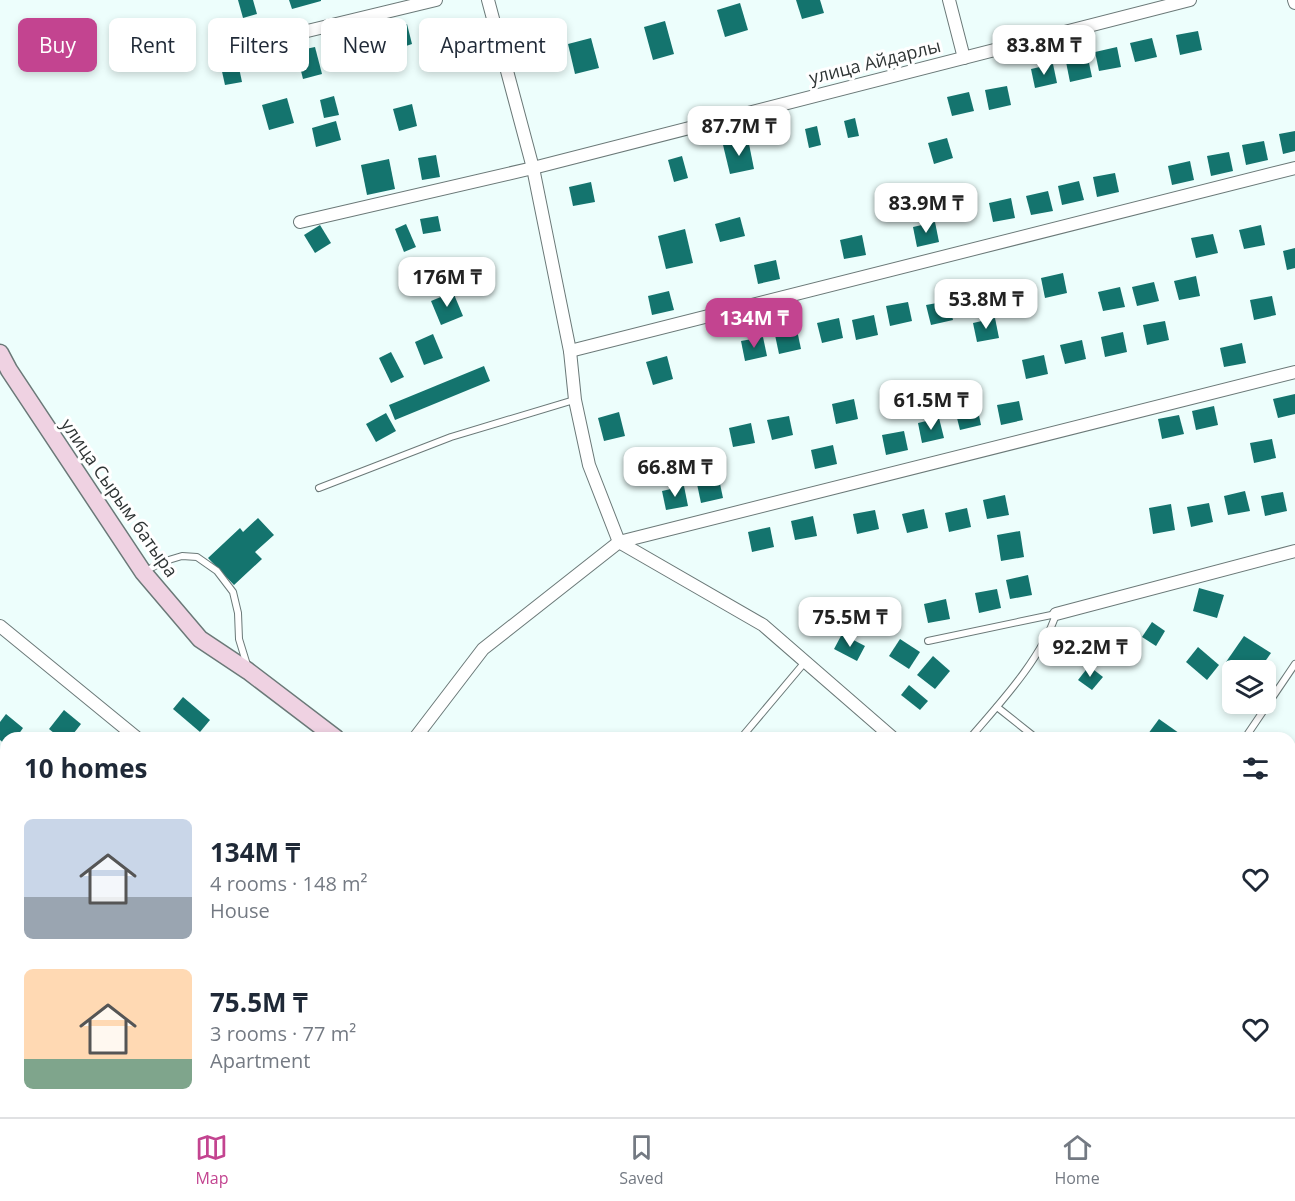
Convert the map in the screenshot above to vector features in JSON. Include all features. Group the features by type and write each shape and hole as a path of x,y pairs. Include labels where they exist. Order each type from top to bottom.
{"street":[{"path":"309,31 436,0"},
{"path":"488,0 533,168 570,351 575,400 589,465 619,543 763,625 886,732"},
{"path":"949,0 964,58"},
{"name":"улица Айдарлы","path":"300,222 533,168 1190,0"},
{"path":"570,351 1295,168"},
{"name":"улица Сырым батыра","path":"0,353 3,371 143,572 200,639 248,671 328,732"},
{"path":"420,732 483,650 619,543 1295,372"},
{"path":"1056,614 1295,551"},
{"path":"0,626 130,732"}],"lane":[{"path":"319,488 451,437 575,400"},
{"path":"143,572 162,562 182,556 197,557 217,571 232,592 238,613 239,639 248,671"},
{"path":"928,641 1056,614 1050,634 997,707 975,732"},
{"path":"746,732 805,662"},
{"path":"1249,732 1295,664"},
{"path":"997,707 1028,732"}],"building":[{"path":"238,0 253,0 257,14 243,18"},
{"path":"289,0 321,0 321,1 292,9"},
{"path":"796,0 820,0 824,13 802,19"},
{"path":"740,3 748,30 725,37 717,10"},
{"path":"665,21 674,54 653,60 644,27"},
{"path":"407,24 412,44 407,46"},
{"path":"1198,31 1202,50 1180,55 1176,35"},
{"path":"591,38 599,68 575,74 568,44"},
{"path":"1152,38 1157,57 1135,62 1130,43"},
{"path":"315,47 322,74 303,79 301,72 309,72 309,48"},
{"path":"1117,47 1121,67 1099,71 1095,52"},
{"path":"1088,58 1092,77 1070,82 1066,62"},
{"path":"1053,64 1057,83 1035,88 1031,69"},
{"path":"222,72 240,72 242,82 225,85"},
{"path":"1007,86 1011,105 989,110 985,90"},
{"path":"969,92 974,111 952,116 947,97"},
{"path":"334,96 339,115 324,118 320,100"},
{"path":"287,98 294,123 269,130 262,105"},
{"path":"412,104 417,126 399,131 393,109"},
{"path":"855,118 859,136 848,138 844,121"},
{"path":"336,121 341,140 316,147 312,128"},
{"path":"817,126 821,145 809,148 805,129"},
{"path":"1295,131 1295,151 1283,154 1279,134"},
{"path":"947,138 953,158 934,164 928,143"},
{"path":"748,139 754,169 730,174 723,145"},
{"path":"1264,141 1268,160 1246,165 1242,145"},
{"path":"1229,152 1233,171 1211,176 1207,156"},
{"path":"436,155 440,177 422,180 418,158"},
{"path":"682,156 688,178 674,182 668,160"},
{"path":"389,159 395,189 367,195 361,165"},
{"path":"1190,161 1194,180 1172,185 1168,166"},
{"path":"1115,173 1119,192 1097,197 1093,177"},
{"path":"1079,181 1084,200 1062,205 1058,186"},
{"path":"591,182 595,202 573,206 569,187"},
{"path":"1048,191 1053,211 1031,215 1026,196"},
{"path":"1011,198 1015,218 993,222 989,203"},
{"path":"438,216 441,231 423,234 420,219"},
{"path":"740,217 745,236 720,242 715,224"},
{"path":"935,222 939,242 917,247 913,227"},
{"path":"406,224 416,247 404,252 395,229"},
{"path":"320,225 331,243 315,253 304,235"},
{"path":"1261,225 1265,245 1244,249 1239,230"},
{"path":"685,229 693,263 666,269 658,236"},
{"path":"1213,234 1218,253 1196,258 1191,238"},
{"path":"862,235 866,255 844,259 840,240"},
{"path":"1295,248 1295,268 1287,270 1283,251"},
{"path":"776,260 780,279 758,284 754,265"},
{"path":"1063,273 1067,293 1045,298 1041,278"},
{"path":"1196,276 1200,296 1179,300 1174,281"},
{"path":"1154,282 1159,301 1137,306 1132,287"},
{"path":"1120,287 1125,307 1103,311 1098,292"},
{"path":"669,291 674,310 652,315 648,296"},
{"path":"453,292 463,316 441,325 431,301"},
{"path":"1028,293 1032,313 1010,317 1006,298"},
{"path":"1272,296 1276,315 1254,320 1250,300"},
{"path":"948,301 953,320 931,325 926,305"},
{"path":"908,302 912,321 890,326 886,306"},
{"path":"874,315 878,335 856,340 852,320"},
{"path":"839,318 843,338 822,343 817,323"},
{"path":"995,318 999,338 977,342 973,323"},
{"path":"1165,321 1169,340 1147,345 1143,325"},
{"path":"797,330 801,349 779,354 775,335"},
{"path":"1123,332 1127,352 1105,357 1101,337"},
{"path":"433,334 443,358 424,365 415,342"},
{"path":"763,337 767,356 745,361 741,341"},
{"path":"1082,340 1086,359 1065,364 1060,345"},
{"path":"1242,343 1246,363 1224,367 1220,348"},
{"path":"391,352 404,377 391,383 379,358"},
{"path":"1044,355 1048,374 1026,379 1022,360"},
{"path":"667,356 673,379 653,385 646,362"},
{"path":"484,366 490,381 395,420 389,405"},
{"path":"1295,394 1295,414 1278,418 1273,399"},
{"path":"854,399 858,419 836,424 832,404"},
{"path":"1019,401 1023,420 1001,425 997,405"},
{"path":"977,406 981,425 960,430 955,410"},
{"path":"1214,406 1218,425 1196,430 1192,411"},
{"path":"619,412 625,436 604,441 598,418"},
{"path":"386,413 396,431 376,442 366,424"},
{"path":"1179,415 1184,434 1162,439 1158,419"},
{"path":"789,416 793,435 772,440 767,420"},
{"path":"939,418 944,438 922,443 918,423"},
{"path":"751,423 755,443 733,447 729,428"},
{"path":"904,431 908,450 886,455 882,435"},
{"path":"1272,439 1276,458 1254,463 1250,443"},
{"path":"833,445 837,464 815,469 811,450"},
{"path":"719,479 723,498 701,503 697,484"},
{"path":"684,486 688,506 666,510 662,491"},
{"path":"1245,491 1250,511 1228,515 1224,496"},
{"path":"1283,492 1287,511 1265,516 1261,496"},
{"path":"1005,495 1009,515 987,519 983,500"},
{"path":"1209,503 1213,522 1191,527 1187,507"},
{"path":"1171,504 1175,530 1153,534 1149,508"},
{"path":"967,508 971,527 949,532 945,513"},
{"path":"924,509 928,528 907,533 902,514"},
{"path":"875,510 879,529 857,534 853,514"},
{"path":"813,516 817,536 795,540 791,521"},
{"path":"258,518 274,535 255,552 262,559 234,585 208,558 240,528 243,532"},
{"path":"770,527 774,547 752,552 748,532"},
{"path":"1020,531 1024,557 1001,561 997,535"},
{"path":"1028,575 1032,595 1010,599 1006,580"},
{"path":"1199,588 1224,595 1217,618 1193,611"},
{"path":"997,589 1001,608 979,613 975,593"},
{"path":"946,599 950,619 928,623 924,604"},
{"path":"829,610 831,632 809,634 808,612"},
{"path":"1152,622 1165,631 1156,646 1142,637"},
{"path":"842,634 865,646 857,661 834,649"},
{"path":"1244,636 1271,653 1266,660 1227,660"},
{"path":"900,639 920,652 909,669 889,656"},
{"path":"1198,647 1219,665 1207,680 1186,662"},
{"path":"933,656 950,671 935,689 917,675"},
{"path":"1089,666 1103,677 1092,690 1078,680"},
{"path":"909,685 928,701 920,710 901,695"},
{"path":"183,697 210,720 200,732 173,709"},
{"path":"64,710 81,724 75,732 53,732 49,729"},
{"path":"6,714 23,728 20,732 0,732 0,722"},
{"path":"1159,719 1177,732 1149,732"}]}
